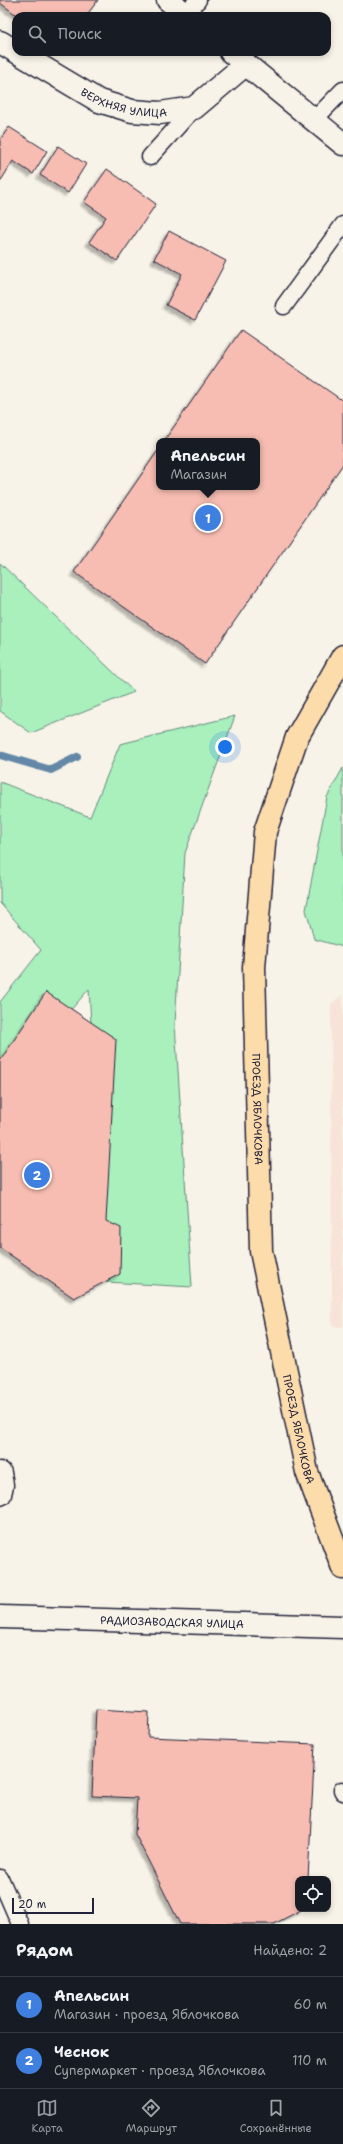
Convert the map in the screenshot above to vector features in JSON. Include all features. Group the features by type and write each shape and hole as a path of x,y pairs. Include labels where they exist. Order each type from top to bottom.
{"main road":[{"name":"ПРОЕЗД ЯБЛОЧКОВА","path":"343,656 297,737 265,832 254,967 261,1251 307,1472 343,1568"}],"street":[{"path":"168,0 190,10"},
{"name":"ВЕРХНЯЯ УЛИЦА","path":"0,42 12,49"},
{"name":"ВЕРХНЯЯ УЛИЦА","path":"23,56 99,102 132,111 160,113 194,108"},
{"path":"194,108 239,58 343,144"},
{"path":"0,1473 2,1485 0,1494"},
{"name":"РАДИОЗАВОДСКАЯ УЛИЦА","path":"0,1618 343,1627"}],"lane":[{"path":"314,120 343,90"},
{"path":"150,157 194,108"},
{"path":"284,306 343,225"},
{"path":"0,1878 20,1924"}],"shaded area":[{"path":"343,994 343,1327 332,1326 331,1004"}],"green space":[{"path":"0,563 134,692 31,733 0,711"},
{"path":"235,716 185,853 175,1024 192,1287 106,1282 89,989 0,1091 0,1002 41,950 0,903 0,782 90,817 120,744"},
{"path":"343,768 343,947 314,939 306,910 327,797"}],"building":[{"path":"0,0 98,0 89,12 12,12 0,3"},
{"path":"9,127 47,151 33,174 13,161 0,182 0,140"},
{"path":"58,146 86,164 68,193 40,175"},
{"path":"107,169 156,204 117,261 89,242 106,217 84,202"},
{"path":"169,231 226,261 195,320 166,305 182,274 154,259"},
{"path":"241,330 343,401 343,464 205,664 74,572 156,453 156,490 260,490 260,438 166,438"},
{"path":"46,992 116,1039 106,1221 121,1228 120,1274 74,1298 0,1248 0,1061"},
{"path":"96,1709 149,1712 148,1737 315,1744 308,1876 295,1876 295,1912 297,1912 274,1924 180,1924 135,1834 137,1798 92,1796"}],"waterway":[{"path":"0,755 51,770 77,757"}],"place":[{"name":"Апельсин","path":"208,518"},
{"name":"Чеснок","path":"37,1175"}]}
